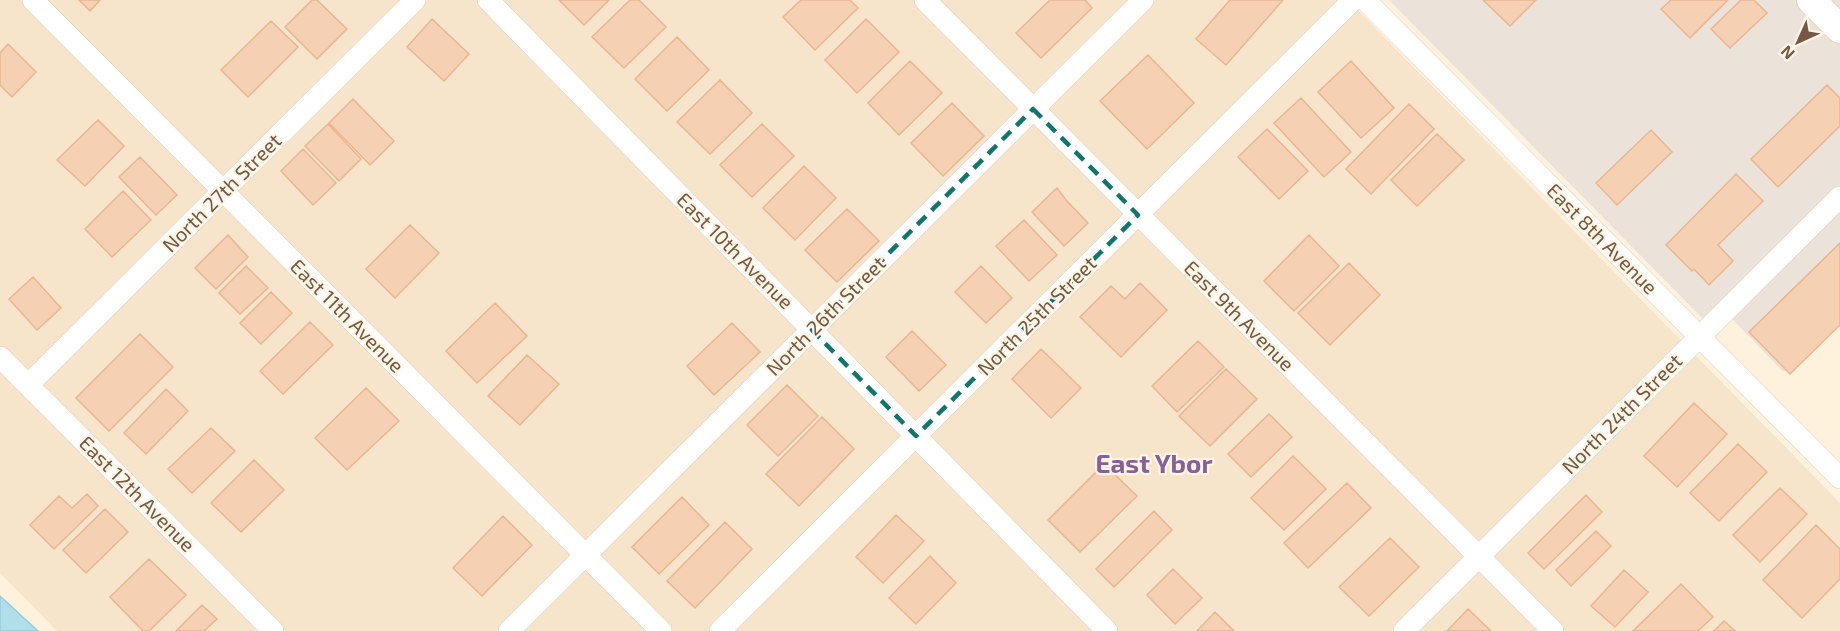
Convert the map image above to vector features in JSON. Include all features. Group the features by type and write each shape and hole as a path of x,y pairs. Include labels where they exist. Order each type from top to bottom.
{"street":[{"name":"East 11th Avenue","path":"33,0 661,631"},
{"name":"North 27th Street","path":"28,385 415,0"},
{"name":"East 10th Avenue","path":"488,0 1107,631"},
{"name":"East 9th Avenue","path":"925,0 1553,631"},
{"name":"North 26th Street","path":"509,631 1143,0"},
{"name":"North 25th Street","path":"720,631 1353,0"},
{"name":"East 8th Avenue","path":"1365,0 1840,478"},
{"path":"1811,0 1840,29"},
{"name":"North 24th Street","path":"1404,631 1840,197"},
{"name":"East 12th Avenue","path":"0,357 273,631"}],"highlighted area":[{"path":"1033,109 1138,215 916,436 812,330"}],"shaded area":[{"path":"0,0 1348,0 1840,503 1840,631 57,631 0,573"},
{"path":"1389,0 1840,0 1840,315 1783,372 1718,304 1703,319"}],"water":[{"path":"0,596 38,631 0,631"}],"building":[{"path":"79,0 100,0 90,11"},
{"path":"312,0 317,0 347,29 317,59 285,27"},
{"path":"559,0 609,0 584,25"},
{"path":"630,0 639,0 666,27 624,68 592,37"},
{"path":"801,0 850,0 858,8 815,50 783,17"},
{"path":"1050,0 1085,0 1092,8 1041,58 1016,33"},
{"path":"1230,0 1283,0 1226,65 1196,39"},
{"path":"1483,0 1536,0 1510,26"},
{"path":"1671,0 1728,0 1690,38 1661,9"},
{"path":"1741,0 1754,0 1767,13 1730,48 1711,29"},
{"path":"432,19 469,54 444,81 407,47"},
{"path":"866,19 899,52 857,93 825,60"},
{"path":"271,21 298,47 248,97 221,70"},
{"path":"677,37 709,70 667,111 635,79"},
{"path":"8,44 36,72 12,97 0,85 0,53"},
{"path":"1148,55 1194,103 1147,149 1100,101"},
{"path":"910,61 942,93 899,135 868,103"},
{"path":"1351,61 1394,108 1361,138 1318,92"},
{"path":"720,80 752,113 710,154 677,122"},
{"path":"1827,85 1840,98 1840,126 1778,187 1751,159"},
{"path":"1301,98 1351,152 1324,177 1274,123"},
{"path":"353,99 394,141 370,165 329,123"},
{"path":"952,103 984,136 943,176 911,143"},
{"path":"1409,104 1434,129 1371,194 1346,169"},
{"path":"98,120 124,146 85,186 57,160"},
{"path":"328,124 361,159 339,181 305,146"},
{"path":"762,124 794,156 752,197 720,165"},
{"path":"1267,129 1308,171 1279,199 1238,157"},
{"path":"1651,130 1672,152 1617,205 1596,183"},
{"path":"1437,134 1464,160 1417,206 1391,180"},
{"path":"303,149 336,183 313,205 281,171"},
{"path":"140,157 177,195 156,215 119,177"},
{"path":"804,166 836,198 795,240 763,208"},
{"path":"1736,174 1763,201 1718,245 1733,261 1709,285 1666,245"},
{"path":"1057,188 1088,223 1064,246 1032,212"},
{"path":"123,191 151,220 112,257 85,229"},
{"path":"847,209 879,241 837,282 805,250"},
{"path":"1024,220 1057,255 1029,281 996,246"},
{"path":"410,225 439,253 395,298 366,269"},
{"path":"228,235 248,257 216,289 195,268"},
{"path":"1309,235 1339,266 1294,311 1264,281"},
{"path":"1840,243 1840,325 1790,374 1749,332"},
{"path":"1349,263 1380,295 1330,345 1298,313"},
{"path":"246,266 268,288 240,314 219,293"},
{"path":"981,266 1012,298 986,323 955,292"},
{"path":"33,277 61,308 37,330 9,299"},
{"path":"1140,283 1167,310 1121,357 1080,317 1111,286 1125,299"},
{"path":"271,292 292,313 261,344 240,323"},
{"path":"495,303 527,336 477,383 446,351"},
{"path":"310,322 333,345 283,394 260,371"},
{"path":"732,323 760,352 714,395 687,366"},
{"path":"912,331 946,365 919,391 886,357"},
{"path":"140,334 173,367 109,431 76,398"},
{"path":"1198,341 1224,367 1177,412 1152,386"},
{"path":"1041,349 1081,388 1051,418 1012,379"},
{"path":"527,355 559,384 520,425 488,396"},
{"path":"1226,369 1257,399 1210,446 1179,416"},
{"path":"787,385 818,416 778,456 747,425"},
{"path":"366,388 399,421 347,470 315,438"},
{"path":"166,389 188,411 146,454 124,433"},
{"path":"1694,403 1727,434 1677,487 1644,456"},
{"path":"1269,414 1292,437 1251,477 1228,454"},
{"path":"822,417 854,449 799,506 766,474"},
{"path":"211,428 235,451 192,493 168,469"},
{"path":"1738,444 1767,472 1719,521 1690,493"},
{"path":"1293,456 1326,489 1284,530 1251,498"},
{"path":"254,460 284,490 241,532 211,503"},
{"path":"1104,464 1137,496 1080,552 1048,520"},
{"path":"1347,483 1371,508 1308,568 1284,543"},
{"path":"1780,488 1807,514 1760,562 1733,535"},
{"path":"87,494 98,506 54,549 30,525 59,496 72,508"},
{"path":"1586,495 1602,512 1544,569 1528,553"},
{"path":"682,497 709,525 659,574 632,547"},
{"path":"105,509 128,532 86,573 63,550"},
{"path":"1154,511 1172,530 1114,587 1096,569"},
{"path":"896,515 924,541 883,583 856,557"},
{"path":"503,516 532,545 482,596 453,568"},
{"path":"725,522 752,549 695,608 667,581"},
{"path":"1816,525 1840,549 1840,579 1802,618 1763,580"},
{"path":"1596,531 1611,546 1571,586 1556,570"},
{"path":"1390,538 1419,567 1369,616 1339,587"},
{"path":"930,556 956,583 916,624 889,598"},
{"path":"149,559 186,595 149,631 143,631 110,597"},
{"path":"1173,569 1202,598 1175,624 1147,595"},
{"path":"1624,570 1648,592 1615,627 1591,606"},
{"path":"1681,584 1713,617 1698,631 1633,631"},
{"path":"202,605 217,619 204,631 176,631"},
{"path":"1468,609 1491,631 1447,631"},
{"path":"1215,612 1234,631 1197,631"},
{"path":"1724,621 1735,631 1714,631"}],"district":[{"name":"East Ybor","path":"1154,464"}]}
